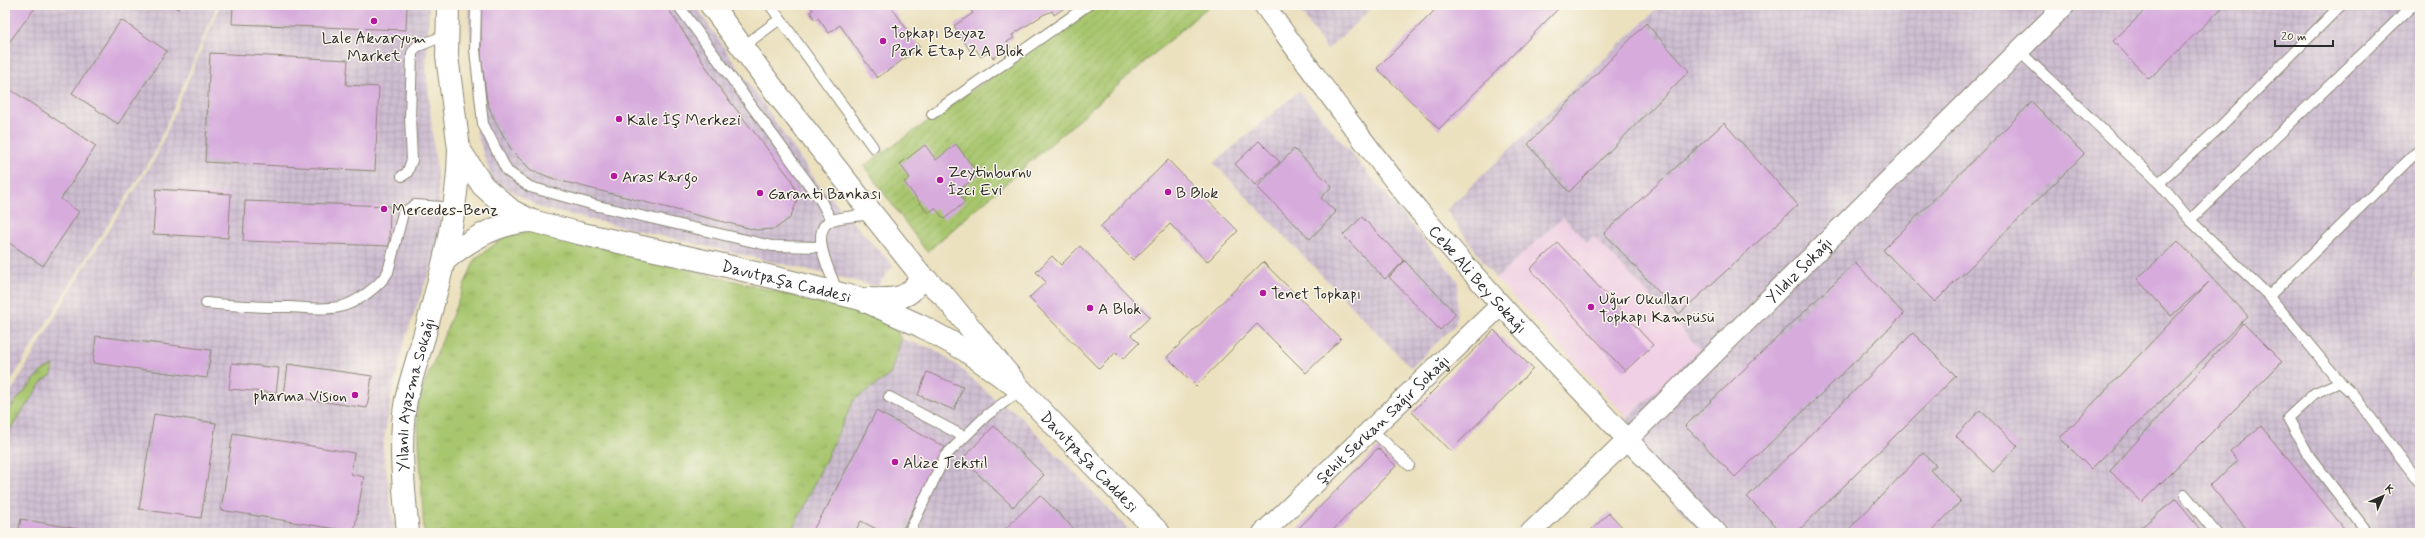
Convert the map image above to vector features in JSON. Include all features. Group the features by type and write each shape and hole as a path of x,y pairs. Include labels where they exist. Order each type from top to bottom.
{"main road":[{"name":"Yılanlı Ayazma Sokağı","path":"408,533 402,463 402,435 406,400 445,260 455,208 459,149 446,34 448,5"},
{"name":"Davutpaşa Caddesi","path":"711,5 742,47 920,274 945,297 1020,390 1159,533"},
{"path":"459,149 482,186 507,207 532,221"},
{"name":"Davutpaşa Caddesi","path":"532,221 861,299 921,326 965,350 1020,390"},
{"path":"445,260 460,247 506,224 532,221"},
{"path":"861,299 897,300 903,297 915,286 920,274"}],"street":[{"name":"Cebe Ali Bey Sokağı","path":"1264,5 1368,148 1428,222 1501,305 1717,533"},
{"name":"Yıldız Sokağı","path":"1530,533 1628,439 2065,5"},
{"name":"Şehit Serkan Sağır Sokağı","path":"1263,533 1501,305"}],"lane":[{"path":"476,5 475,50 484,124 507,171 530,187 598,206 765,244 821,247"},
{"path":"678,5 821,201 831,220"},
{"path":"770,5 873,147"},
{"path":"932,114 1088,5"},
{"path":"2158,183 2220,127 2341,5"},
{"path":"2190,220 2413,5"},
{"path":"742,47 780,19"},
{"path":"402,176 407,173 412,160 410,118 412,53 416,47 446,34"},
{"path":"2019,51 2158,183 2190,220 2269,296 2340,382 2352,393 2420,482"},
{"path":"2269,296 2420,149"},
{"path":"206,303 229,306 339,307 352,302 384,278 388,272 403,213 415,205 455,208"},
{"path":"839,294 821,247 820,236 823,227 831,220 873,214"},
{"path":"2340,382 2315,394 2288,418 2309,456 2368,533"},
{"path":"909,533 945,456 963,436 1020,390"},
{"path":"889,397 963,436"},
{"path":"1371,429 1409,465"},
{"path":"2185,495 2216,533"}],"shaded area":[{"path":"5,5 217,5 153,156 83,263 5,391"},
{"path":"220,5 429,5 426,69 441,217 441,239 404,342 391,397 383,447 395,533 5,533 5,402 85,266 156,157"},
{"name":"Kale İş Merkezi","path":"468,5 695,5 818,184 893,266 877,286 541,208 492,180 477,134"},
{"path":"1296,5 1375,5 1327,50"},
{"path":"1661,5 2420,5 2420,269 2414,275 2420,281 2420,533 1702,533 1628,455 1628,418 1700,349 1594,237 1587,243 1563,217 1496,279 1446,210"},
{"path":"1299,91 1458,281 1456,324 1411,368 1214,163"},
{"path":"1562,217 1587,243 1594,237 1700,349 1628,418 1496,279"},
{"path":"901,339 934,349 959,367 995,399 1017,413 1132,533 791,533 854,400 890,375"}],"green space":[{"path":"1094,5 1210,5 927,252 864,166"},
{"path":"518,227 890,320 901,339 890,375 854,400 791,533 424,533 417,403 475,259"},
{"path":"54,365 52,375 42,382 5,437 5,418 14,403 42,371"}],"building":[{"path":"5,5 37,5 7,45 5,44"},
{"path":"171,5 180,5 178,9"},
{"path":"233,5 407,5 406,30 232,24"},
{"name":"Kale İş Merkezi","path":"481,5 666,5 721,90 791,179 797,194 796,204 790,218 775,229 756,230 557,180 531,170 512,151 493,117 487,101 481,56"},
{"name":"Topkapı Beyaz Park Etap 2 A Blok","path":"810,5 890,5 920,48 877,78 840,25 829,33 818,18 815,20 810,12 813,10"},
{"path":"976,5 1069,5 1054,15 1052,11 1043,15 1012,35 1014,38 1007,42 1010,47 993,58 989,52 981,57 975,48 970,51 954,26 973,13 970,9"},
{"path":"1440,5 1562,5 1439,129 1377,68"},
{"path":"2151,5 2225,5 2149,79 2113,41"},
{"path":"121,20 167,51 118,124 72,93"},
{"path":"1646,23 1689,71 1569,192 1528,144"},
{"path":"210,53 348,60 346,85 379,87 375,171 205,162"},
{"path":"5,86 96,146 61,199 79,212 43,266 5,240"},
{"path":"2032,102 2084,154 1935,302 1883,250"},
{"path":"1724,123 1798,205 1679,314 1604,233"},
{"path":"1259,141 1280,162 1255,185 1235,164"},
{"name":"Zeytinburnu İzci Evi","path":"956,144 979,175 957,191 965,202 944,219 935,208 928,213 904,182 910,178 900,164 925,145 936,160"},
{"path":"1294,149 1332,186 1321,198 1336,212 1310,239 1257,187"},
{"name":"B Blok","path":"1168,160 1238,231 1207,262 1170,224 1133,260 1100,227"},
{"path":"156,189 231,194 228,238 153,234"},
{"path":"245,201 390,206 389,246 243,241"},
{"path":"1362,217 1404,261 1385,279 1343,235"},
{"path":"2178,241 2248,316 2091,469 2060,438 2209,282 2171,316 2137,279"},
{"name":"Uğur Okulları Topkapı Kampüsü","path":"1558,243 1653,345 1625,371 1530,269"},
{"name":"A Blok","path":"1080,246 1150,317 1131,335 1139,343 1123,359 1116,352 1099,369 1029,298 1046,282 1036,272 1052,256 1061,265"},
{"path":"1405,261 1456,314 1440,330 1389,277"},
{"name":"Tenet Topkapı","path":"1263,262 1341,339 1306,373 1257,324 1196,386 1167,357"},
{"path":"1855,263 1904,314 1735,477 1685,426"},
{"path":"2243,323 2282,362 2142,502 2110,471"},
{"path":"1494,330 1533,369 1450,451 1412,412"},
{"path":"1913,333 1956,376 1796,533 1783,533 1747,497"},
{"path":"96,336 211,350 207,378 93,363"},
{"path":"232,363 279,368 276,393 229,389"},
{"path":"288,364 372,376 367,408 284,396"},
{"path":"927,372 963,387 954,410 918,395"},
{"path":"1980,410 2018,446 1993,472 1956,436"},
{"path":"876,411 945,447 901,533 884,533 861,521 854,533 811,533 828,505"},
{"path":"154,414 216,423 201,518 139,509"},
{"path":"994,426 1044,475 1013,507 962,459"},
{"path":"2261,426 2348,533 2250,533 2210,485 2238,461 2230,451"},
{"path":"233,433 354,453 351,474 364,477 354,532 221,510"},
{"path":"1378,448 1396,466 1330,533 1294,533"},
{"path":"1923,453 1936,465 1930,470 1961,501 1930,533 1845,533"},
{"path":"1040,495 1078,533 1001,533"},
{"path":"2176,499 2204,533 2142,533 2139,529"},
{"path":"1609,513 1628,533 1588,533"},
{"path":"21,519 78,529 77,533 18,533"}],"place":[{"name":"Lale Akvaryum Market","path":"374,21"},
{"name":"Topkapı Beyaz Park Etap 2 A Blok","path":"883,41"},
{"name":"Kale İş Merkezi","path":"619,119"},
{"name":"Aras Kargo","path":"614,176"},
{"name":"Zeytinburnu İzci Evi","path":"940,180"},
{"name":"B Blok","path":"1168,192"},
{"name":"Garanti Bankası","path":"760,193"},
{"name":"Mercedes-Benz","path":"384,209"},
{"name":"Tenet Topkapı","path":"1263,293"},
{"name":"Uğur Okulları Topkapı Kampüsü","path":"1591,307"},
{"name":"A Blok","path":"1090,308"},
{"name":"pharma Vision","path":"355,395"},
{"name":"Alize Tekstil","path":"895,462"}]}
